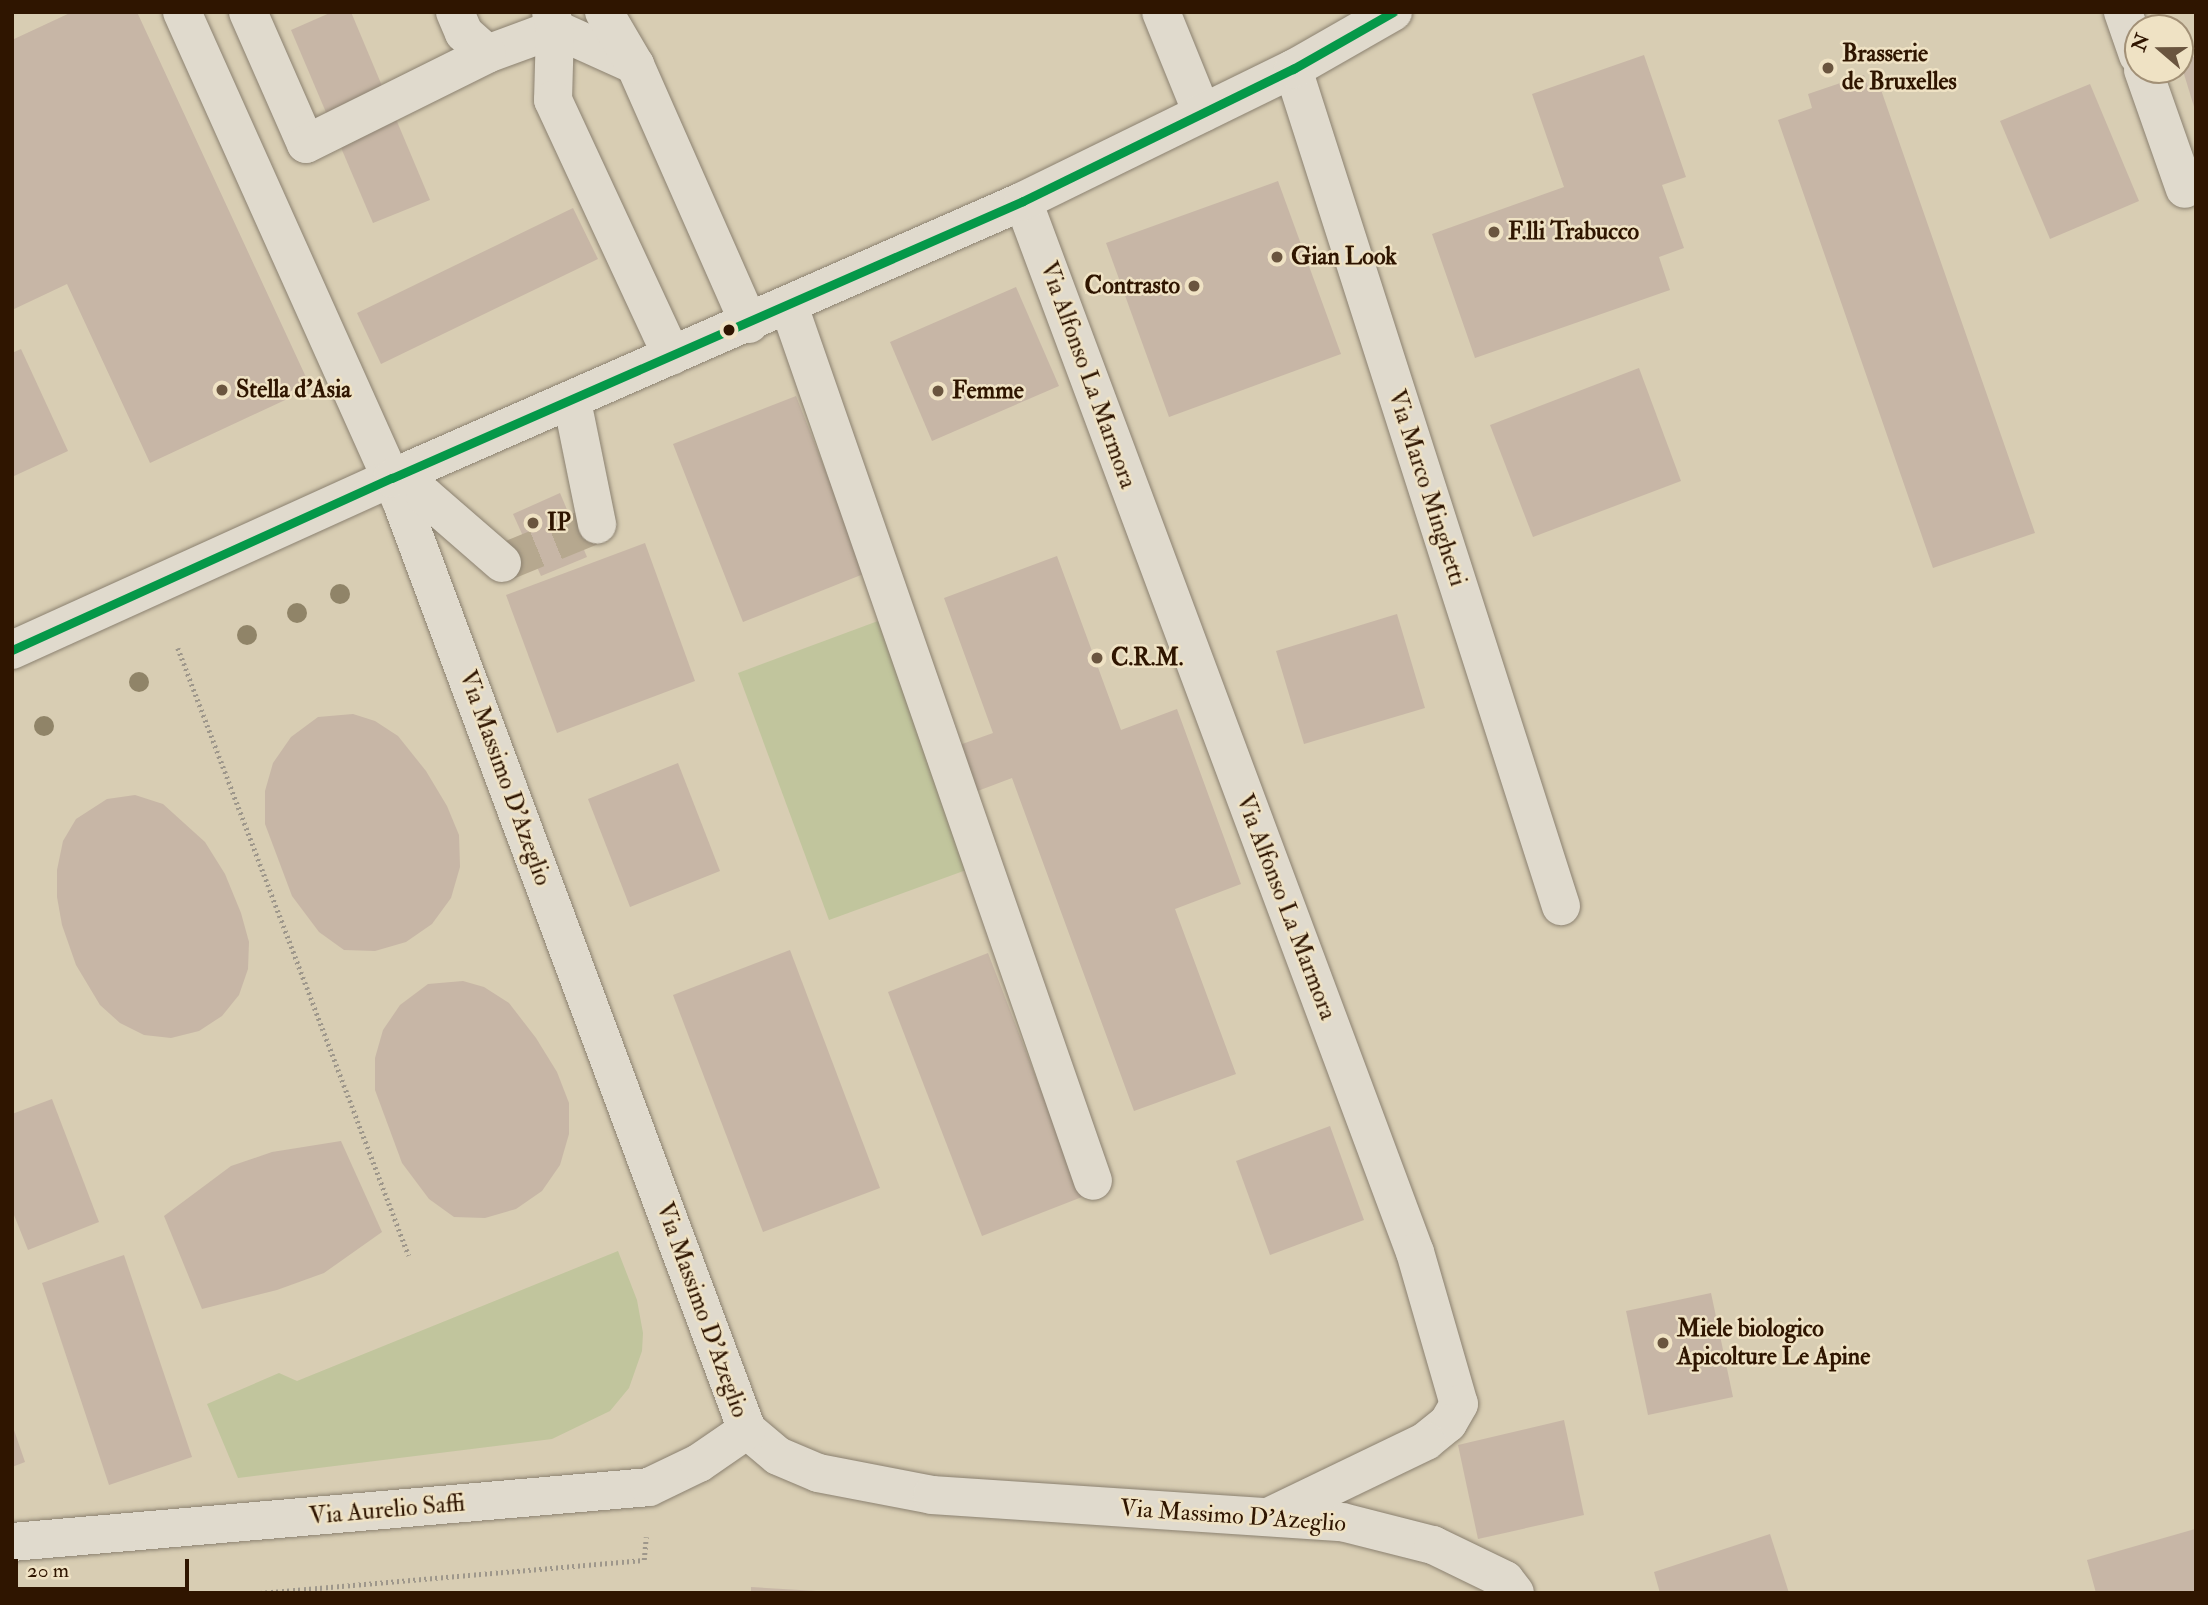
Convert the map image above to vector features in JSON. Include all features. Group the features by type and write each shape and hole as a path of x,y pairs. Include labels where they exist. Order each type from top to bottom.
{"street":[{"name":"Via Massimo D'Azeglio","path":"182,12 392,478 747,1430 778,1456 818,1473 932,1495 1342,1522 1433,1545 1505,1580 1515,1593"},
{"path":"248,12 306,144 553,21"},
{"path":"455,12 464,33 487,54"},
{"path":"604,12 635,65 749,324"},
{"path":"1161,12 1202,113"},
{"path":"12,650 392,478 749,324 1023,201 1293,69 1393,12"},
{"path":"553,21 635,65"},
{"path":"553,21 553,100 672,356"},
{"name":"Via Marco Minghetti","path":"1293,69 1560,906"},
{"path":"2148,84 2185,189"},
{"name":"Via Alfonso La Marmora","path":"1023,201 1415,1252 1459,1404 1448,1423 1426,1441 1268,1517"},
{"path":"789,306 1093,1181"},
{"path":"572,401 597,524"},
{"path":"392,478 425,496 502,563"},
{"name":"Via Aurelio Saffi","path":"12,1542 649,1487 699,1463 747,1430"}],"path":[{"path":"178,648 409,1256"},
{"path":"260,1593 644,1560 649,1487"}],"green space":[{"path":"878,621 969,869 829,920 738,673"},
{"path":"618,1251 637,1300 643,1333 642,1351 629,1388 610,1411 552,1439 238,1478 207,1404 279,1373 297,1381"}],"building":[{"path":"72,12 137,12 311,388 150,463 67,284 12,310 12,40"},
{"path":"332,12 351,12 430,200 373,223 291,30"},
{"path":"1644,55 1686,177 1662,185 1684,248 1659,257 1670,290 1475,358 1432,234 1564,187 1532,94"},
{"path":"2194,57 2196,110 2187,84 2194,84"},
{"path":"1864,75 1868,87 1879,84 2035,533 1933,568 1778,120 1812,108 1808,94"},
{"path":"2090,84 2139,201 2050,239 2000,121"},
{"path":"1278,181 1341,354 1169,417 1106,243"},
{"path":"573,208 598,259 381,364 357,313"},
{"path":"1016,287 1059,386 932,441 890,342"},
{"path":"21,349 68,451 12,477 12,353"},
{"path":"1639,368 1681,481 1533,537 1490,425"},
{"path":"796,396 866,573 743,622 673,444"},
{"path":"560,493 587,557 541,576 513,514"},
{"path":"645,543 695,681 557,733 506,595"},
{"path":"1057,556 1121,730 1177,709 1241,884 1175,909 1236,1074 1134,1111 1012,778 967,795 951,748 993,733 944,598"},
{"path":"1397,614 1425,708 1304,744 1276,651"},
{"path":"353,714 375,721 398,736 426,771 447,806 459,835 460,867 451,898 432,924 406,942 375,951 344,950 319,932 292,896 265,824 265,791 273,763 291,737 318,717"},
{"path":"678,763 720,871 630,907 588,799"},
{"path":"135,795 163,804 205,842 225,874 241,913 249,942 248,969 239,995 222,1016 199,1031 171,1038 144,1035 120,1023 100,1005 76,965 62,925 57,897 57,870 63,841 76,819 107,799"},
{"path":"790,950 880,1188 763,1232 673,995"},
{"path":"988,953 1082,1197 982,1236 888,992"},
{"path":"463,981 484,987 509,1003 536,1038 557,1072 569,1103 569,1134 560,1165 542,1191 516,1209 485,1218 454,1217 429,1199 402,1163 375,1090 375,1058 383,1030 400,1005 428,984"},
{"path":"52,1099 99,1222 28,1250 12,1210 12,1114"},
{"path":"1330,1126 1364,1220 1270,1255 1236,1161"},
{"path":"341,1141 382,1232 324,1273 277,1290 202,1309 164,1216 231,1166 272,1152"},
{"path":"124,1255 192,1457 109,1485 42,1283"},
{"path":"1711,1293 1733,1397 1648,1415 1626,1311"},
{"path":"1564,1420 1584,1515 1478,1539 1458,1445"},
{"path":"12,1428 25,1462 12,1467"},
{"path":"2195,1529 2196,1593 2096,1593 2087,1560"},
{"path":"1770,1534 1789,1593 1660,1593 1654,1572"},
{"path":"751,1587 816,1591 816,1593 751,1593"}],"tunnel":[{"path":"502,563 597,524"}],"transit line":[{"path":"12,650 392,478 1023,201 1293,69 1393,12"}],"place":[{"name":"Brasserie de Bruxelles","path":"1828,68"},
{"name":"F.lli Trabucco","path":"1494,232"},
{"name":"Gian Look","path":"1277,257"},
{"name":"Contrasto","path":"1194,286"},
{"name":"Stella d'Asia","path":"222,390"},
{"name":"Femme","path":"938,391"},
{"name":"IP","path":"533,523"},
{"name":"C.R.M.","path":"1097,658"},
{"name":"Miele biologico Apicolture Le Apine","path":"1663,1343"}]}
